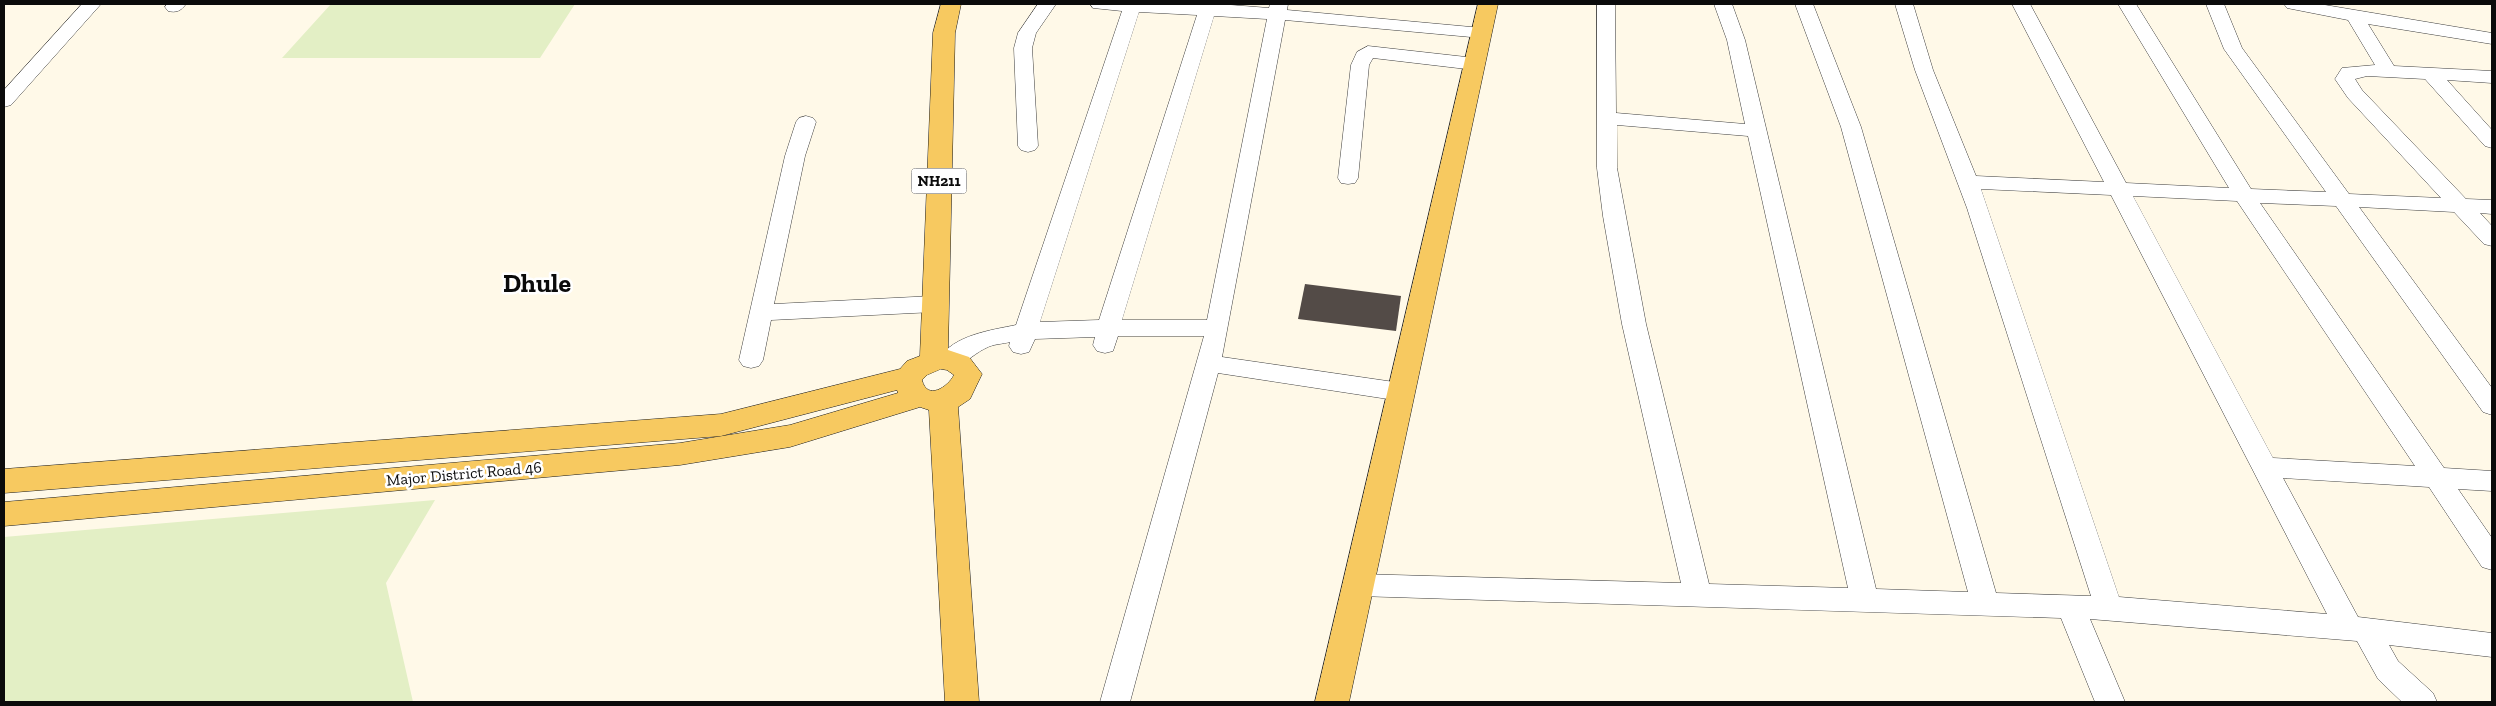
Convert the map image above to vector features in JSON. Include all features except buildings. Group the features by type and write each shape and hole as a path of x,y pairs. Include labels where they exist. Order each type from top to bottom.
{"main road":[{"name":"NH211","path":"949,361 934,304 944,33 951,4"},
{"path":"1332,702 1488,4"},
{"path":"923,391 957,394 966,385 968,374 949,361 916,368 923,391 962,702"},
{"name":"Major District Road 46","path":"4,481 721,425 881,385 923,391"},
{"name":"Major District Road 46","path":"4,514 680,454 790,436 923,391"}],"street":[{"path":"4,101 92,4"},
{"path":"1028,146 1023,48 1027,33 1047,4"},
{"path":"1099,4 1278,9 1482,33"},
{"path":"1606,4 1608,168 1622,267 1698,596"},
{"path":"1723,4 1736,40 1864,601"},
{"path":"1804,4 1851,127 1986,605"},
{"path":"1904,4 1924,70 1968,182 2109,608"},
{"path":"2021,4 2264,467 2357,629 2388,670 2422,702"},
{"path":"2127,4 2245,196 2492,559"},
{"path":"2214,4 2233,49 2492,406"},
{"path":"2293,4 2354,16 2492,38"},
{"path":"1023,338 1132,6"},
{"path":"1106,336 1208,7"},
{"path":"1115,702 1213,345 1278,9"},
{"path":"2354,16 2388,71"},
{"path":"1348,178 1360,65 1368,52 1475,64"},
{"path":"2492,77 2388,71 2349,72 2345,79 2356,94 2464,206 2492,239"},
{"path":"2430,74 2492,142"},
{"path":"1607,118 1757,131"},
{"path":"751,360 796,156 806,122"},
{"path":"1968,182 2345,202 2492,207"},
{"path":"761,313 934,304"},
{"path":"949,361 990,352 1023,338 1106,336 1213,345 1401,392"},
{"path":"2264,467 2492,481"},
{"path":"1358,585 2109,608 2357,629 2492,645"},
{"path":"2071,607 2110,702"}],"green space":[{"path":"331,4 575,4 540,58 282,58"},
{"path":"435,500 386,583 413,702 4,702 4,537"}],"district":[{"name":"Dhule","path":"537,283"}]}
